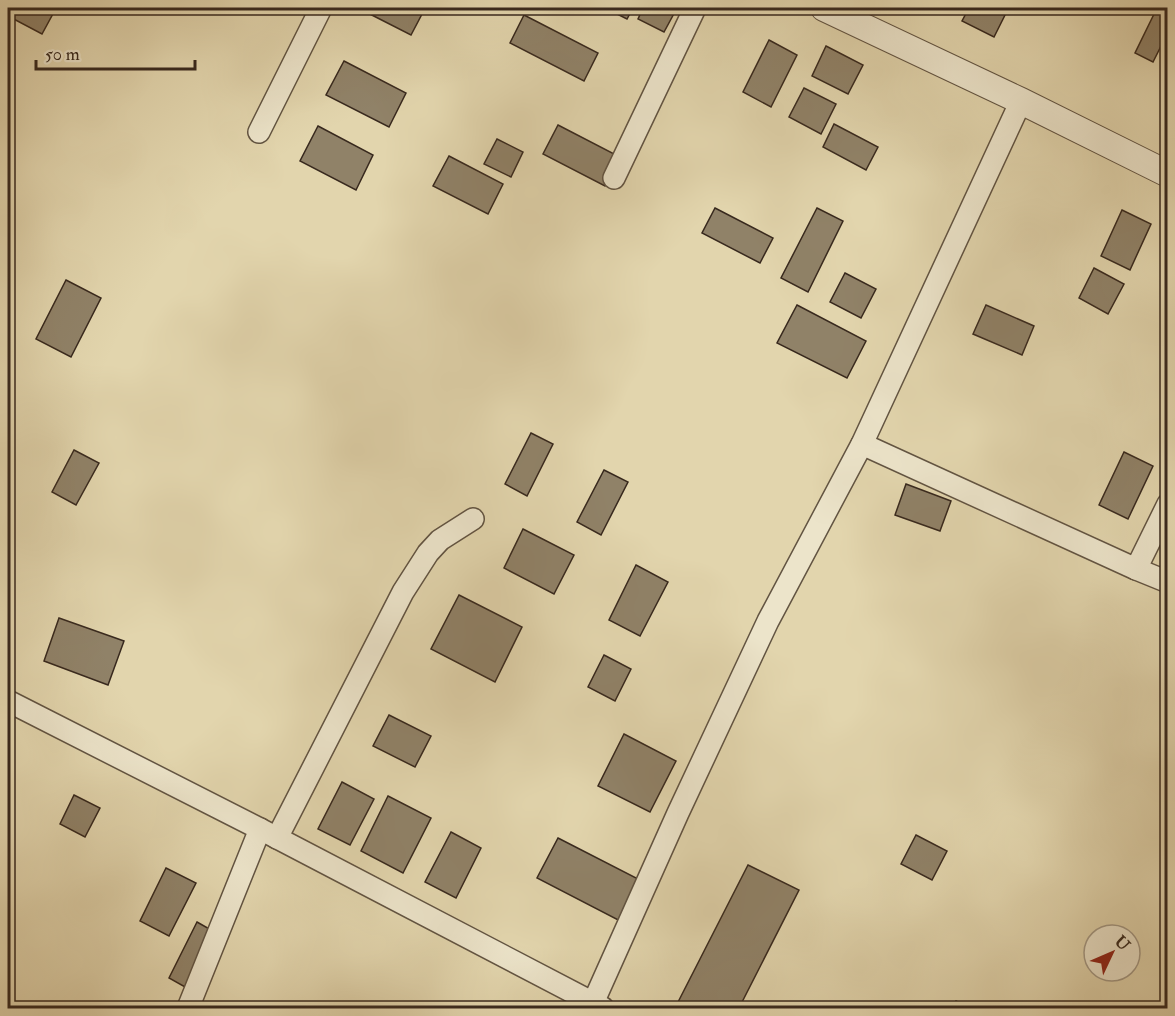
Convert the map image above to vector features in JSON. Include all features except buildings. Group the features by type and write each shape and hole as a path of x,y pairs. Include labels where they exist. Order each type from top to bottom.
{"street":[{"path":"260,132 321,8"},
{"path":"614,178 695,8"},
{"path":"824,8 1021,101 1167,174"},
{"path":"8,701 598,1006 678,813 768,621 862,444 1021,101"},
{"path":"862,444 1167,582"},
{"path":"1136,569 1167,504"},
{"path":"188,1008 269,834 403,592 428,553 440,540 473,519"}]}
